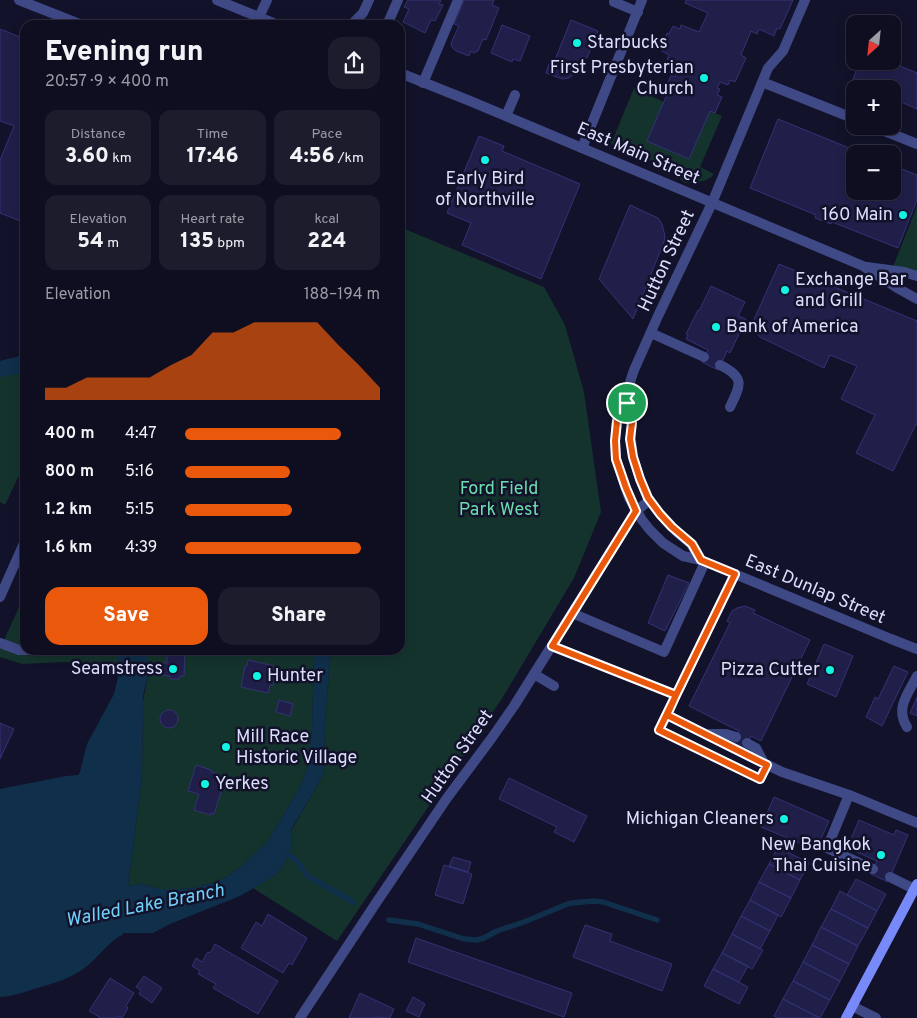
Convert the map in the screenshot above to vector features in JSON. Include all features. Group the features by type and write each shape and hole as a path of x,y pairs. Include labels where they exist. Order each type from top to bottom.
{"main road":[{"path":"846,1018 916,886"}],"street":[{"path":"19,0 69,20"},
{"path":"217,0 255,20"},
{"path":"257,20 267,0"},
{"path":"356,20 363,14 369,0"},
{"path":"389,20 398,0"},
{"path":"423,83 458,0"},
{"path":"582,148 642,0"},
{"name":"Hutton Street","path":"636,511 620,474 616,459 617,421 627,403 634,370 712,204 768,68 783,51 805,0"},
{"path":"614,2 638,12"},
{"name":"East Main Street","path":"405,75 863,266 899,290 917,299"},
{"path":"762,82 846,116"},
{"path":"506,116 515,95"},
{"path":"894,135 917,144"},
{"name":"East Main Street","path":"863,266 904,272 917,276"},
{"path":"651,333 704,357"},
{"path":"720,365 736,376 738,380 738,391 730,407"},
{"name":"Hutton Street","path":"300,1018 447,798 491,739 552,646 636,511 650,500 640,479 633,457 630,439 632,423 627,403"},
{"path":"572,613 664,652 703,561 692,544 672,527 650,500"},
{"name":"East Dunlap Street","path":"636,511 649,529 664,543 683,556 703,561 917,649"},
{"path":"0,597 20,552"},
{"path":"735,574 659,730 760,779 766,764"},
{"path":"0,643 20,650"},
{"path":"552,646 676,695"},
{"path":"534,674 554,686"},
{"path":"907,727 903,721 902,706 917,676"},
{"path":"667,715 782,772 850,795 917,822"},
{"path":"703,733 726,734 736,737"},
{"path":"747,743 756,748 766,764"},
{"path":"850,795 827,848 874,869"},
{"path":"890,877 916,886"},
{"path":"852,1006 876,1018"}],"green space":[{"path":"634,88 664,102 648,141 689,159 710,111 722,116 700,167 714,174 711,177 701,182 685,183 679,178 678,172 611,144"},
{"path":"917,206 917,273 893,267"},
{"name":"Ford Field Park West","path":"405,229 544,287 565,325 584,392 601,512 574,578 503,697 337,941 253,888 276,875 283,866 292,846 291,831 322,777 324,772 325,719 331,655 405,655"},
{"path":"20,356 20,474 5,505 0,502 0,361"},
{"name":"Mill Race Historic Village","path":"20,605 20,655 314,655 312,729 308,765 302,783 267,842 243,865 228,876 216,882 193,888 160,889 143,884 128,886 142,776 143,701 149,670 65,662 22,664 0,657 0,649"}],"water":[{"path":"20,356 20,374 0,377 0,361"},
{"name":"Walled Lake Branch","path":"117,655 147,655 149,670 143,696 142,776 128,886 143,884 160,889 180,889 216,882 243,865 267,842 302,783 308,765 312,729 314,655 331,655 325,719 324,772 291,830 292,846 283,866 276,875 240,896 170,924 153,933 123,933 87,966 69,977 21,993 0,997 0,789 78,775 87,744 114,694 119,666"}],"building":[{"path":"408,0 441,0 439,4 443,5 435,21 431,20 425,33 405,23 404,20 409,9 404,7"},
{"path":"464,0 494,0 492,5 499,8 486,40 483,39 478,51 474,53 471,51 469,56 456,51 451,43 459,26 454,24"},
{"name":"First Presbyterian Church","path":"686,0 793,0 780,29 777,28 774,36 759,29 757,34 751,31 741,55 746,58 735,82 730,80 728,85 720,82 717,88 720,89 717,95 722,97 715,113 710,111 689,159 647,141 668,92 665,91 671,75 675,77 680,65 667,59 669,55 662,51 667,33 669,34 673,26 680,29 681,25 699,32 708,13 685,3"},
{"name":"Starbucks","path":"571,20 598,31 587,58 582,56 575,73 569,78 562,79 546,73 550,61 554,62"},
{"path":"502,25 530,36 520,61 513,59 512,62 491,53"},
{"path":"0,29 20,37 20,221 0,213 0,160 14,126 0,121"},
{"path":"901,66 917,73 917,109 901,102 901,80 853,80 857,70 901,70"},
{"path":"778,119 846,147 846,200 901,200 901,169 917,175 917,200 898,248 832,222 831,224 815,218 816,215 750,188"},
{"path":"479,136 504,146 502,151 580,184 541,279 462,245 471,223 447,213"},
{"path":"630,205 658,218 662,224 665,236 633,319 599,279"},
{"path":"779,264 917,321 917,425 893,471 856,453 875,415 841,399 857,366 830,355 824,368 760,337 751,326"},
{"name":"Bank of America","path":"711,286 745,302 738,316 746,319 730,353 727,351 718,370 702,362 708,350 686,339 688,335 686,334"},
{"path":"668,575 689,583 665,631 648,623"},
{"path":"745,606 755,610 753,613 810,640 761,741 751,736 745,749 733,743 739,731 689,706 730,623 727,621 732,611"},
{"name":"Pizza Cutter","path":"824,644 853,656 836,697 807,684"},
{"name":"Seamstress","path":"167,655 185,655 184,676 180,676 179,679 170,679 170,676 161,675 162,663 167,663"},
{"name":"Hunter","path":"248,660 274,666 270,680 274,683 270,685 268,693 241,687"},
{"path":"894,666 908,672 882,726 866,717 875,697 878,699"},
{"path":"917,697 917,716 910,713"},
{"path":"279,700 293,704 290,716 276,712"},
{"path":"165,710 173,710 178,715 176,726 165,728 160,723 160,715"},
{"path":"0,723 14,729 0,759"},
{"name":"Yerkes","path":"196,765 211,770 211,772 219,774 218,776 223,778 214,814 211,813 211,815 194,810 199,794 188,791"},
{"path":"509,778 587,816 574,842 554,832 557,827 499,799"},
{"path":"774,797 829,821 816,850 761,827"},
{"name":"New Bangkok Thai Cuisine","path":"859,820 894,835 896,830 908,835 888,882 871,874 877,861 847,848"},
{"path":"778,847 809,863 800,880 769,864"},
{"path":"453,857 471,862 468,872 449,866"},
{"path":"769,864 800,880 791,898 759,882"},
{"path":"444,865 472,874 463,904 435,895"},
{"path":"856,879 886,894 877,911 847,895"},
{"path":"759,882 791,898 781,917 750,900"},
{"path":"840,891 877,911 868,928 831,909"},
{"path":"750,900 778,915 770,931 741,916"},
{"path":"831,909 868,928 858,946 821,927"},
{"path":"268,914 307,938 292,965 289,963 283,973 241,948 256,922 262,926"},
{"path":"741,916 770,931 760,949 732,934"},
{"path":"585,925 612,934 610,941 672,964 662,991 573,957"},
{"path":"821,927 858,946 849,964 812,945"},
{"path":"732,934 763,950 752,969 722,953"},
{"path":"416,938 572,993 564,1017 408,962"},
{"path":"215,944 278,981 258,1014 213,988 216,984 198,974 200,971 192,966 196,958 202,962"},
{"path":"812,945 849,964 840,981 803,962"},
{"path":"722,953 748,966 739,982 713,969"},
{"path":"803,962 840,981 830,1000 793,981"},
{"path":"713,969 748,987 739,1004 704,986"},
{"path":"144,976 162,988 152,1003 139,994 141,990 136,987"},
{"path":"110,978 134,993 126,1006 128,1008 122,1018 119,1016 118,1018 101,1018 89,1011"},
{"path":"793,981 830,1000 820,1018 783,999"},
{"path":"360,993 394,1009 390,1018 349,1018"},
{"path":"413,997 425,1004 419,1017 406,1011"},
{"path":"783,999 819,1018 778,1018 774,1016"}],"waterway":[{"path":"283,851 297,861 308,876 353,902"},
{"path":"389,920 418,924 464,939 477,940 571,903 603,902 657,920"}],"place":[{"name":"Starbucks","path":"577,43"},
{"name":"First Presbyterian Church","path":"704,78"},
{"name":"Early Bird of Northville","path":"485,160"},
{"name":"160 Main","path":"903,215"},
{"name":"Exchange Bar and Grill","path":"785,290"},
{"name":"Bank of America","path":"716,327"},
{"name":"Seamstress","path":"173,669"},
{"name":"Pizza Cutter","path":"830,670"},
{"name":"Hunter","path":"257,676"},
{"name":"Mill Race Historic Village","path":"226,747"},
{"name":"Yerkes","path":"205,784"},
{"name":"Michigan Cleaners","path":"784,819"},
{"name":"New Bangkok Thai Cuisine","path":"881,855"}],"route":[{"path":"627,403 617,421 616,459 620,474 636,511 552,646 676,695 667,715 767,765 760,779 659,730 676,695 735,574 701,560 692,544 672,527 648,498 633,457 630,439 632,423 627,403"}]}
